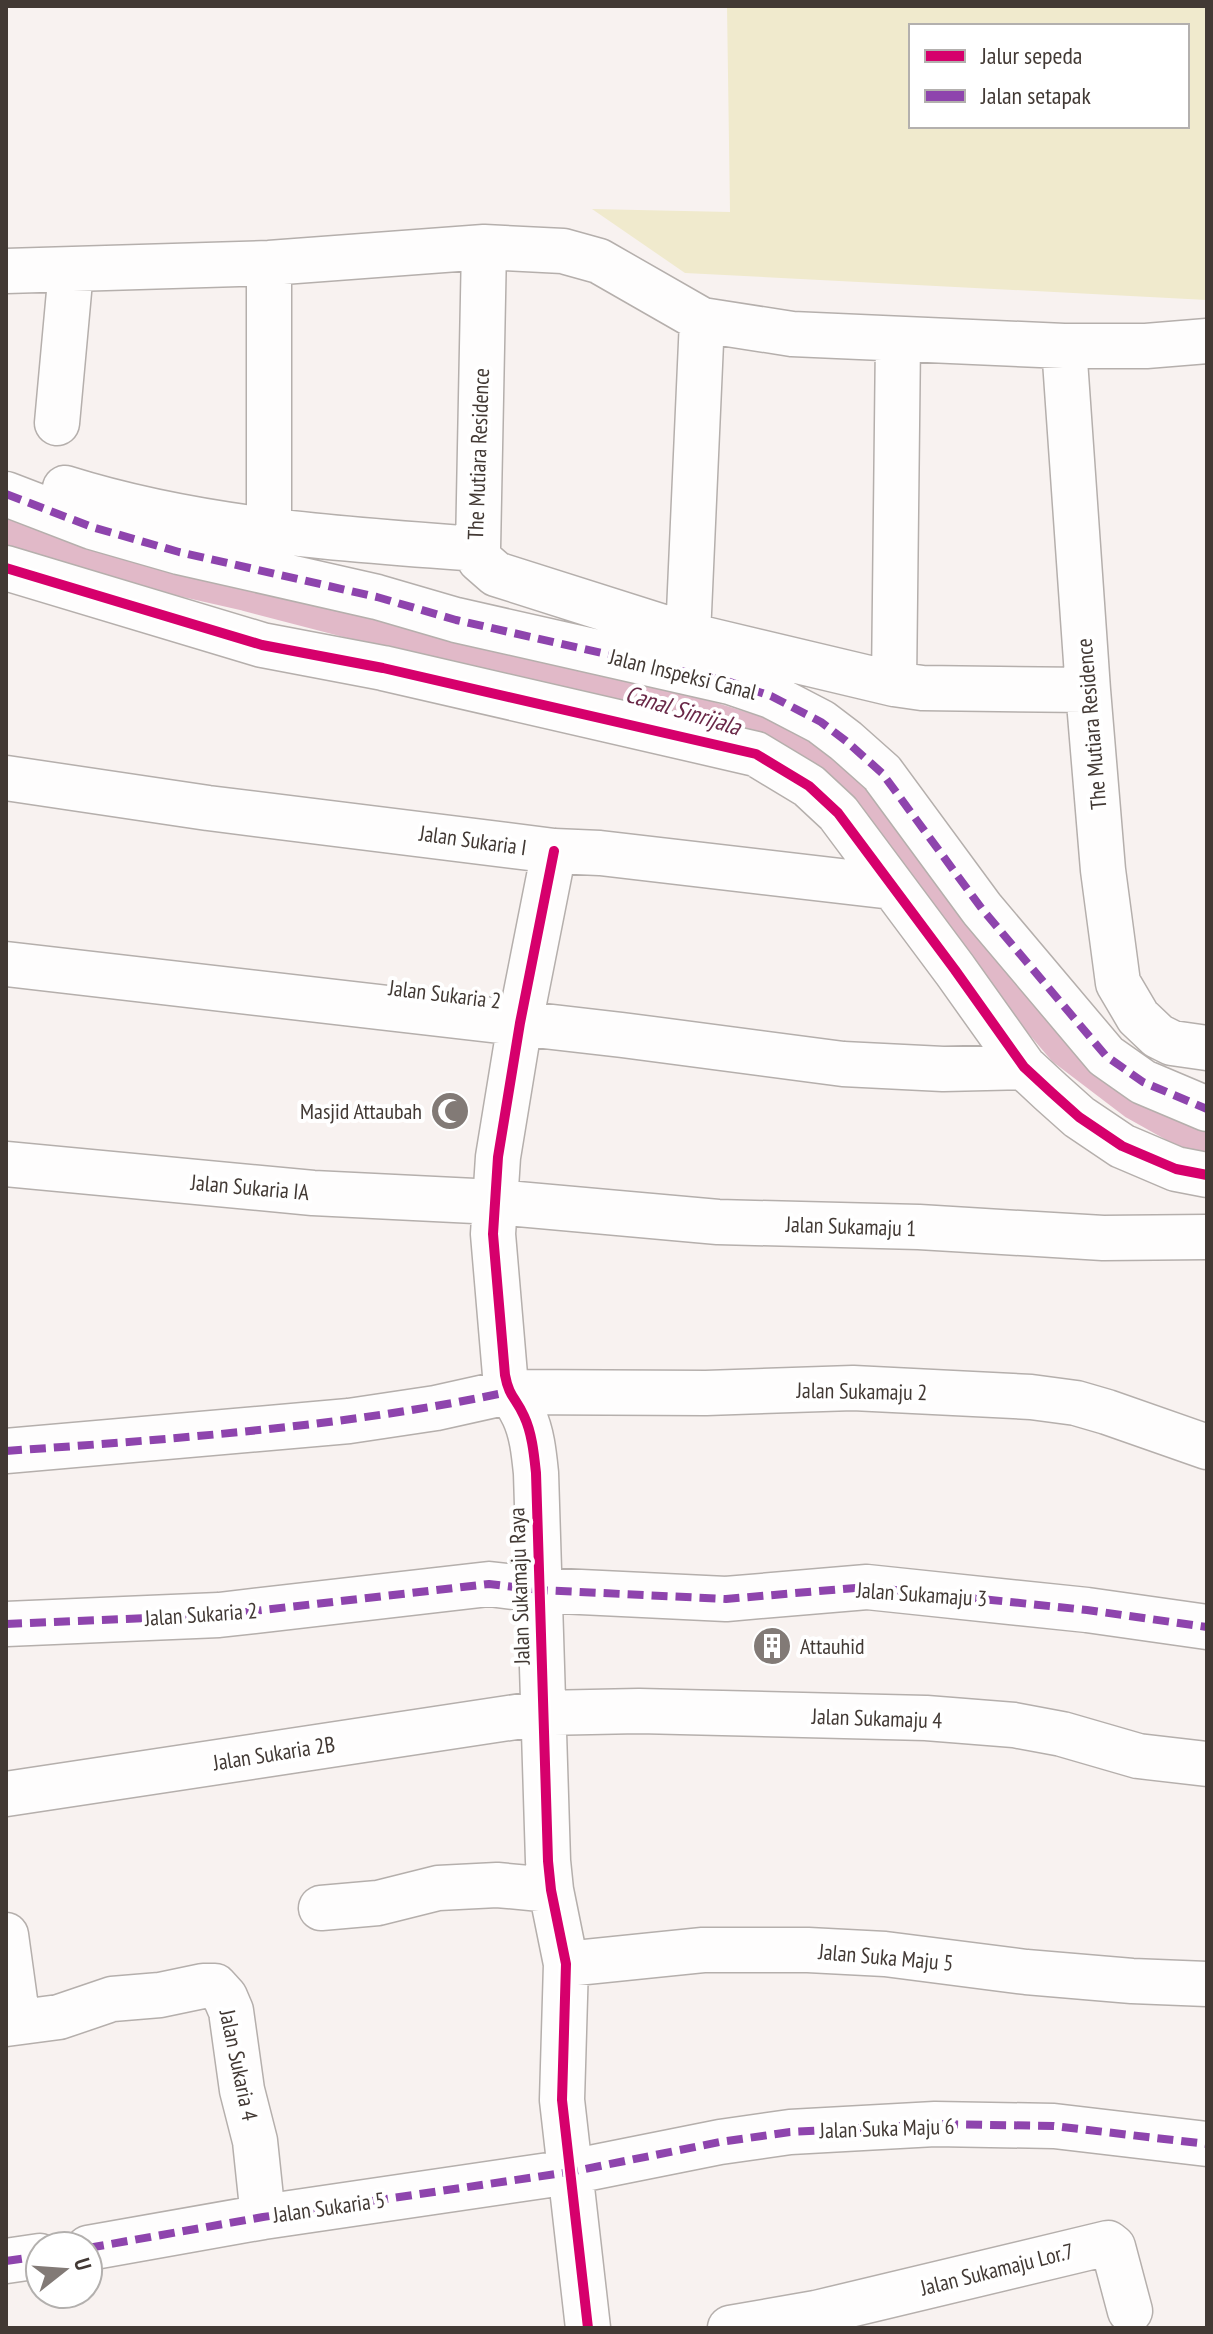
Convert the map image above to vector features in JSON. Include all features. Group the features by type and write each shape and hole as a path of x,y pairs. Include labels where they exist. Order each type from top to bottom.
{"street":[{"path":"6,271 269,263 484,247 563,251 599,261 702,320 792,334 1064,346 1146,346 1207,341"},
{"name":"The Mutiara Residence","path":"6,469 107,500 173,515 313,536 478,549 484,247"},
{"path":"269,263 269,530"},
{"path":"57,423 71,270"},
{"path":"688,635 702,320"},
{"path":"894,684 898,339"},
{"name":"The Mutiara Residence","path":"1064,346 1103,870 1118,983 1138,1017 1158,1036 1172,1043 1207,1048"},
{"name":"Jalan Inspeksi Canal","path":"6,494 92,527 179,552 377,597 456,620 730,682 821,722 882,773 982,909 1106,1056 1143,1082 1207,1109"},
{"path":"478,549 480,560 496,574 688,635 894,684 922,688 1088,690"},
{"path":"6,568 262,645 383,668 757,750 809,786 838,813 1024,1067 1079,1117 1122,1146 1167,1166 1207,1175"},
{"path":"757,750 770,700"},
{"name":"Jalan Sukaria I","path":"6,778 208,808 554,851 600,853 892,887"},
{"name":"Jalan Sukamaju Raya","path":"554,851 520,1023 498,1157 493,1234 508,1392 524,1416 533,1445 536,1473 542,1713 551,1890 566,1964 562,2100 588,2328"},
{"name":"Jalan Sukaria 2","path":"6,964 843,1064 943,1069 1024,1067"},
{"name":"Jalan Sukaria IA","path":"6,1164 313,1193 495,1202"},
{"name":"Jalan Sukamaju 1","path":"495,1202 718,1222 919,1227 1103,1238 1207,1237"},
{"name":"Jalan Sukamaju 2","path":"6,1451 349,1421 436,1408 508,1392 706,1393 853,1388 1031,1397 1087,1406 1207,1447"},
{"name":"Jalan Sukaria 2","path":"6,1624 219,1615 489,1584 539,1590"},
{"name":"Jalan Sukamaju 3","path":"539,1590 726,1599 867,1587 1087,1610 1207,1627"},
{"name":"Jalan Sukamaju 4","path":"542,1713 639,1711 897,1718 1014,1725 1062,1734 1138,1756 1207,1764"},
{"name":"Jalan Sukaria 2B","path":"6,1794 542,1713"},
{"path":"321,1908 378,1903 438,1888 497,1885 551,1890"},
{"path":"6,1935 12,2023"},
{"name":"Jalan Suka Maju 5","path":"566,1964 703,1950 808,1950 885,1954 1038,1973 1207,1984"},
{"name":"Jalan Sukaria 4","path":"12,2023 59,2017 112,1999 215,1986 225,1997 231,2011 242,2090 255,2141 263,2217"},
{"name":"Jalan Suka Maju 6","path":"570,2172 720,2142 790,2132 890,2126 1054,2126 1207,2144"},
{"name":"Jalan Sukaria 5","path":"104,2245 263,2217 570,2172"},
{"name":"Jalan Sukamaju Lor.7","path":"730,2328 819,2320 1108,2243 1113,2247 1130,2311"}],"shaded area":[{"path":"727,6 1207,6 1207,300 685,273 592,209 730,212"}],"waterway":[{"name":"Canal Sinrijala","path":"6,534 83,557 246,594 627,693 838,758 892,820 968,937 1064,1049 1135,1103 1185,1131 1207,1135"}],"marked path":[{"path":"6,494 92,527 179,552 377,597 456,620 730,682 771,696 821,722 882,773 982,909 1106,1056 1143,1082 1207,1109"},
{"path":"6,1451 321,1423 508,1392"},
{"path":"6,1624 219,1615 489,1584 539,1590 726,1599 867,1587 1087,1610 1207,1627"},
{"path":"104,2245 263,2217 570,2172 720,2142 790,2132 935,2124 1054,2126 1207,2144"},
{"path":"6,2261 24,2258"}],"cycle path":[{"path":"6,568 262,645 383,668 756,754 809,786 838,813 1024,1067 1079,1117 1122,1146 1176,1169 1207,1175"},
{"path":"554,851 520,1023 498,1157 493,1234 505,1375 529,1429 536,1473 548,1861 566,1964 562,2100 588,2328"}],"place":[{"name":"Masjid Attaubah","path":"450,1111"},
{"name":"Attauhid","path":"772,1646"}]}
